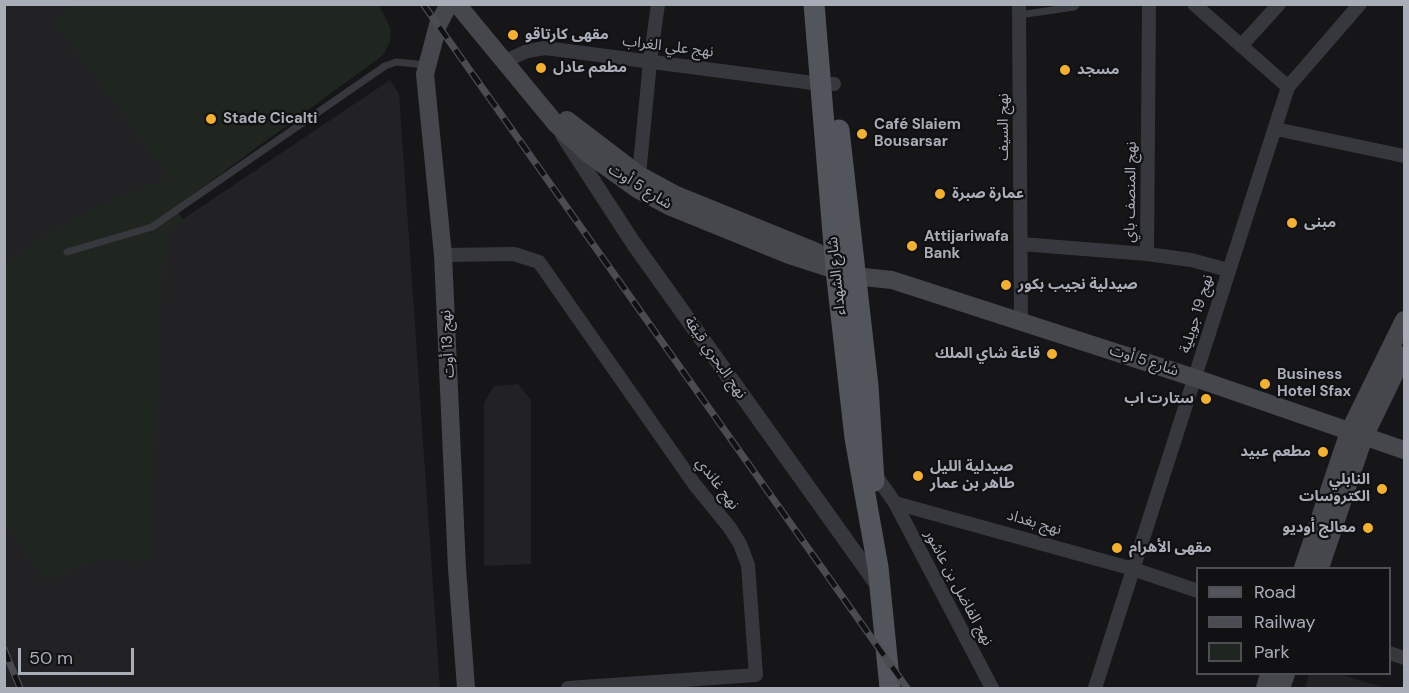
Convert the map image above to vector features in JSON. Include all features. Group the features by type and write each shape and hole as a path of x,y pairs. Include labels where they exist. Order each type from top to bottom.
{"main road":[{"name":"نهج 13 أوت","path":"449,4 438,25 425,74 443,255 456,548 466,688"},
{"name":"شارع 5 أوت","path":"457,4 556,124 587,153 637,189 671,207 747,239 1021,322 1195,378 1404,450"},
{"name":"شارع 5 أوت","path":"469,4 565,119 639,175 712,211 845,268"},
{"name":"شارع الشهداء","path":"814,4 828,84"},
{"name":"شارع الشهداء","path":"827,4 828,84 845,268 855,438 875,545 890,688"},
{"name":"شارع الشهداء","path":"845,268 870,406 875,545"},
{"path":"1303,567 1404,320"},
{"path":"1320,567 1357,435 1404,355"}],"street":[{"path":"639,175 658,4"},
{"name":"نهج المنصف باي","path":"1021,244 1147,254 1149,4"},
{"path":"1194,4 1288,87"},
{"path":"1241,46 1279,4"},
{"name":"نهج 19 جويلية","path":"1095,688 1288,87 1360,4"},
{"name":"نهج السيف","path":"1019,10 1021,322"},
{"name":"نهج علي الغراب","path":"512,58 527,51 545,48 828,84"},
{"name":"نهج البحري قيقة","path":"556,124 634,244 880,588"},
{"path":"1276,129 1404,156"},
{"name":"نهج غاندي","path":"443,255 514,254 539,262 695,485 740,544 748,565 756,682 568,688"},
{"path":"1147,254 1191,260 1228,270"},
{"path":"874,473 895,502"},
{"name":"نهج بغداد","path":"895,502 1133,569 1196,591"},
{"name":"نهج الفاضل بن عاشور","path":"895,502 992,688"}],"lane":[{"path":"1019,10 1074,7 1077,4"},
{"path":"68,252 152,227 386,66 396,62 427,64"}],"shaded area":[{"path":"4,5 379,5 391,30 390,41 383,55 174,208 183,219 390,80 399,94 440,688 5,688"},
{"path":"518,384 531,400 531,564 484,566 484,403 494,386"},
{"path":"1309,675 1342,675 1385,688 1305,688"}],"green space":[{"path":"77,4 379,5 391,30 390,41 383,55 174,208 183,220 164,233 149,561 93,560 46,580 5,525 5,264 56,230 101,205 170,178 54,21"}],"railway":[{"path":"423,4 907,688"},
{"path":"4,649 20,688"}],"place":[{"name":"مقهى كارتاقو","path":"513,35"},
{"name":"مطعم عادل","path":"541,68"},
{"name":"مسجد","path":"1065,70"},
{"name":"Stade Cicalti","path":"211,119"},
{"name":"Café Slaiem Bousarsar","path":"862,134"},
{"name":"عمارة صبرة","path":"940,194"},
{"name":"مبنى","path":"1292,223"},
{"name":"Attijariwafa Bank","path":"912,246"},
{"name":"صيدلية نجيب بكور","path":"1006,285"},
{"name":"قاعة شاي الملك","path":"1052,354"},
{"name":"Business Hotel Sfax","path":"1265,384"},
{"name":"ستارت اب","path":"1206,399"},
{"name":"مطعم عبيد","path":"1323,452"},
{"name":"صيدلية الليل طاهر بن عمار","path":"918,476"},
{"name":"النابلي الكتروسات","path":"1382,489"},
{"name":"معالج أوديو","path":"1368,528"},
{"name":"مقهى الأهرام","path":"1117,548"}]}
